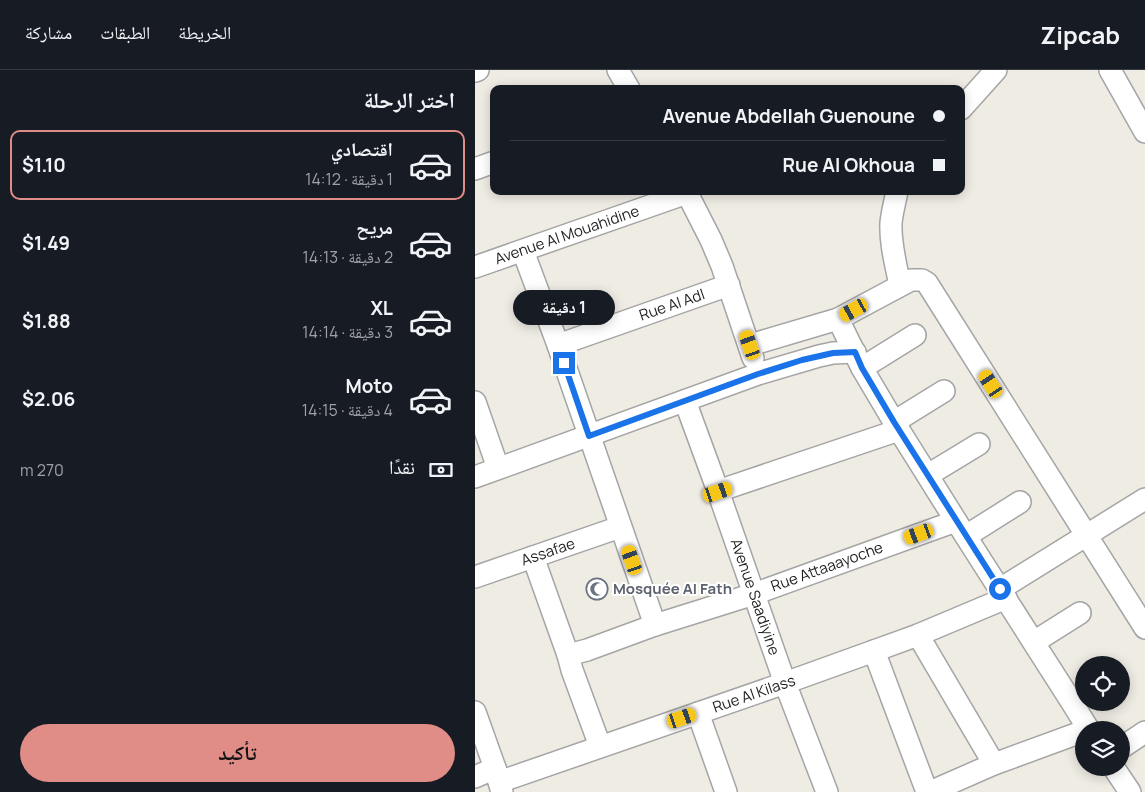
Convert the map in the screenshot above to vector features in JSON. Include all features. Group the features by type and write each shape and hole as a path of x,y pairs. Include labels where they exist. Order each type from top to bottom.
{"street":[{"path":"618,70 627,85"},
{"path":"965,105 996,70"},
{"path":"1109,70 1145,132"},
{"path":"475,169 490,163"},
{"name":"Avenue Al Mouahidine","path":"475,267 678,195"},
{"path":"688,195 711,240 729,285 758,374"},
{"path":"896,195 891,233 893,252 901,285"},
{"path":"523,251 558,345 655,626"},
{"path":"750,345 838,319 911,280 923,280 927,283 1145,628"},
{"name":"Rue Al Adl","path":"558,345 729,285"},
{"path":"838,319 858,360 961,528 1034,642 1075,693"},
{"path":"475,477 758,374 833,353 858,360 915,335"},
{"path":"718,492 897,426 944,391"},
{"name":"Avenue Saadiyine","path":"685,401 785,683 827,792"},
{"path":"475,402 498,468"},
{"path":"928,475 979,444"},
{"name":"Rue Al Kilass","path":"475,777 499,781 785,683 918,635 1003,593 1087,535 1145,499"},
{"name":"Rue Attaaayoche","path":"568,655 961,528 1020,502"},
{"name":"Assafae","path":"475,577 620,526"},
{"path":"533,557 600,746"},
{"path":"1034,642 1080,613"},
{"path":"918,635 994,764"},
{"path":"874,651 929,792 994,764 1075,734"},
{"path":"698,713 726,792"},
{"path":"477,722 499,781"},
{"path":"1130,742 1145,732"},
{"path":"1119,776 1130,792"}],"place":[{"name":"Mosquée Al Fath","path":"597,589"}],"route":[{"path":"564,363 589,436 758,374 802,360 833,353 855,352 862,368 894,422 1000,589"}]}
